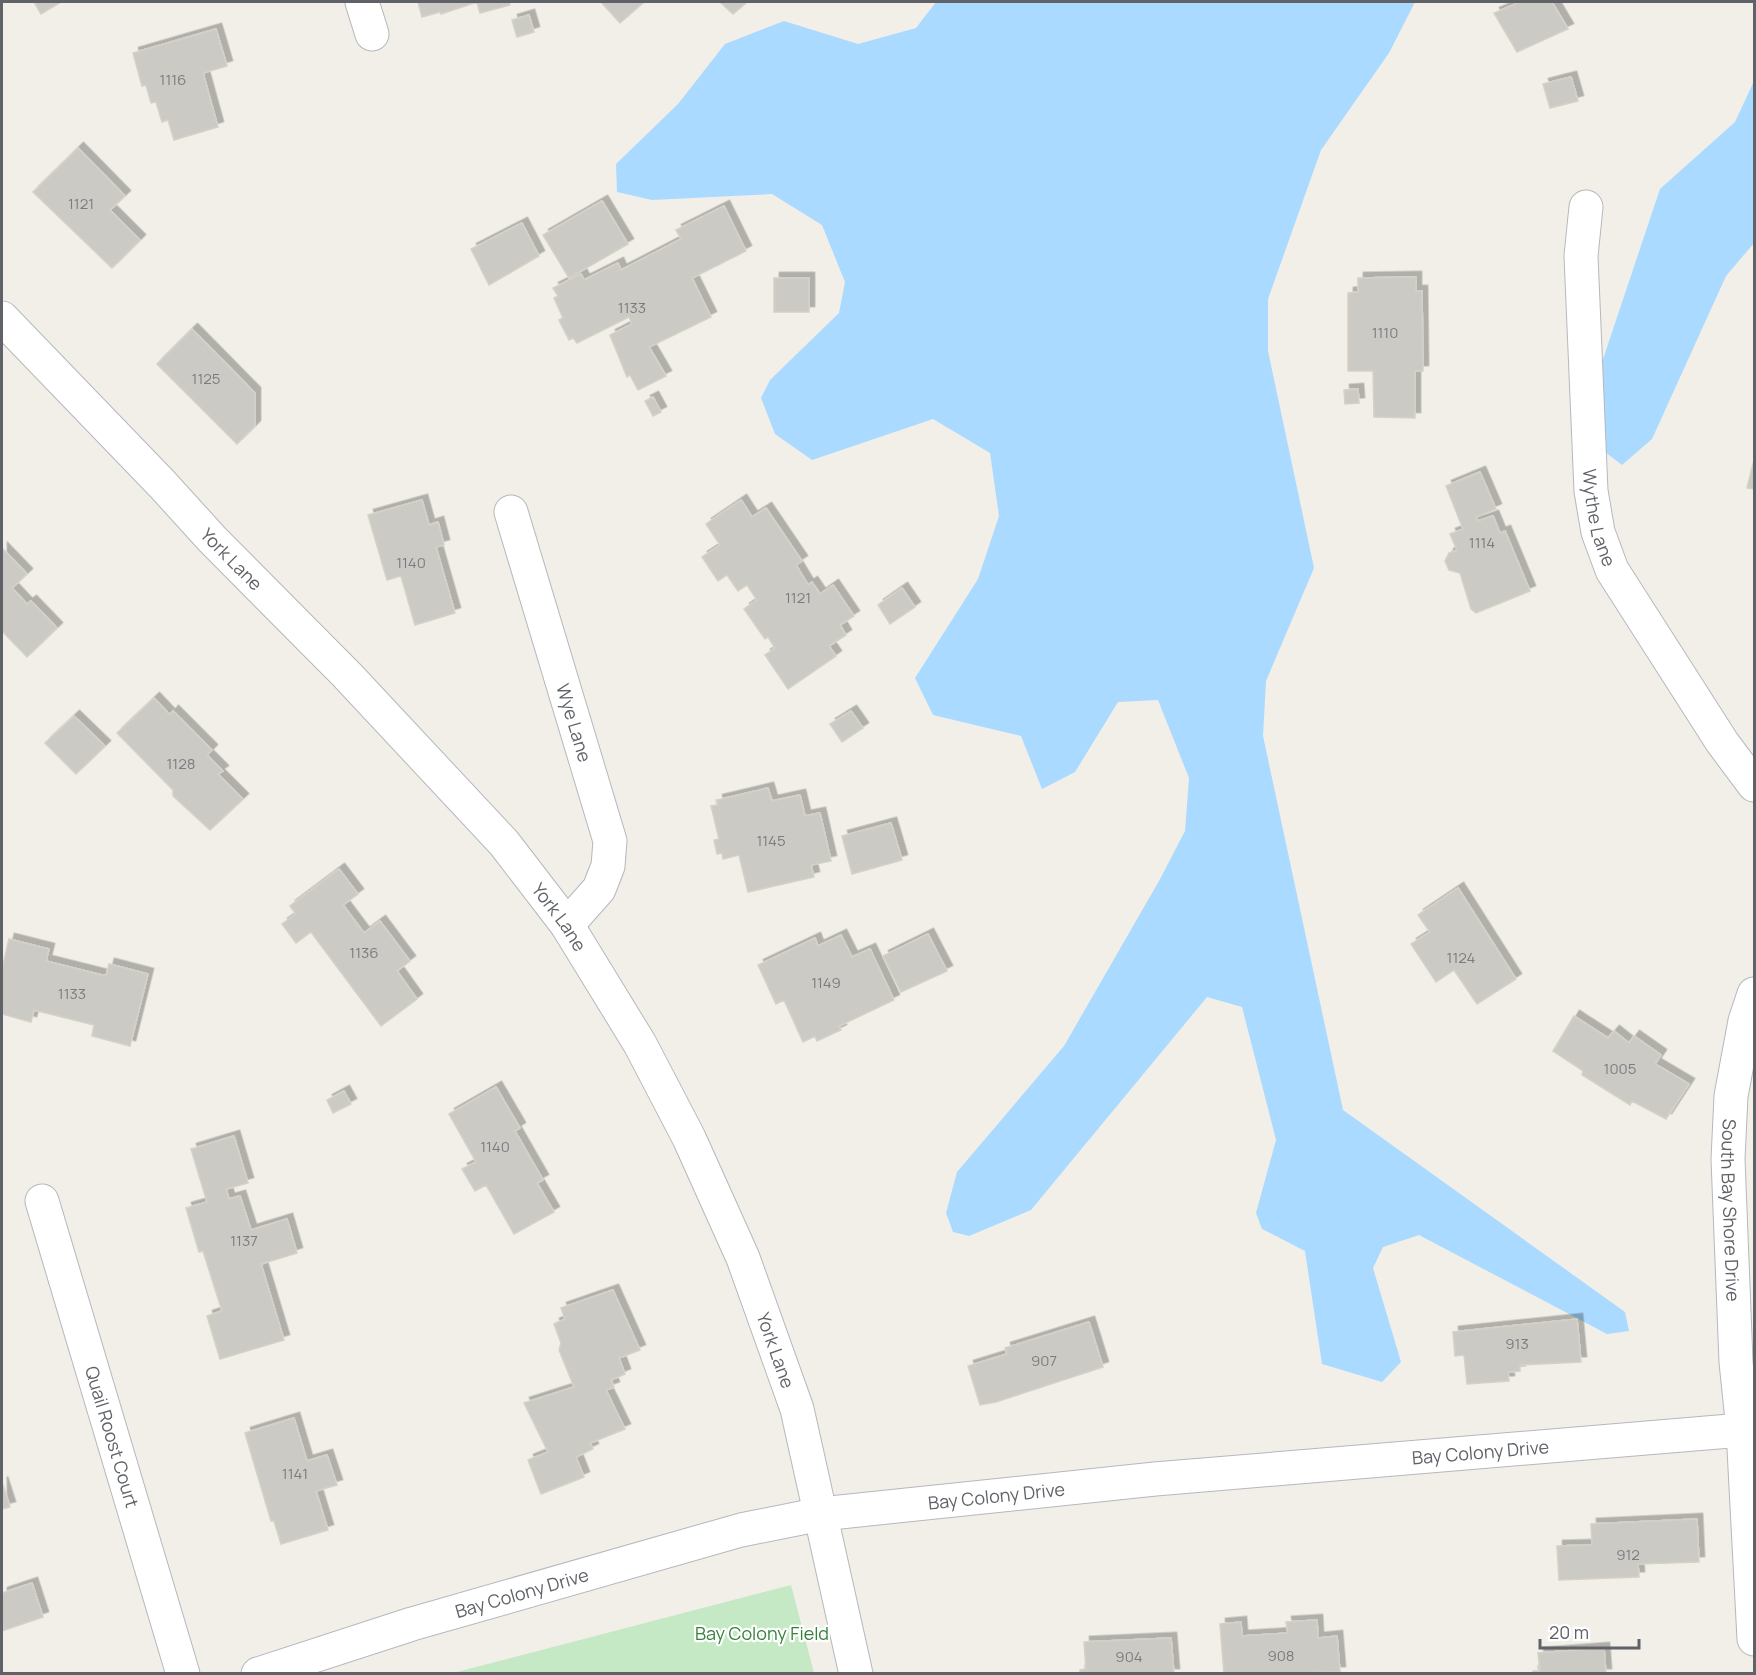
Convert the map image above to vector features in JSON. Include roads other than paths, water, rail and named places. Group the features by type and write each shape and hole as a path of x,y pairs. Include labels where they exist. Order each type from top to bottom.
{"street":[{"path":"362,2 372,34"},
{"name":"Wythe Lane","path":"1586,207 1581,256 1591,491 1598,531 1612,570 1722,742 1755,785"},
{"name":"York Lane","path":"2,318 212,539 347,675 504,843 567,925 639,1044 689,1138 743,1258 797,1408 856,1674"},
{"name":"Wye Lane","path":"511,512 610,841 608,866 599,889 567,925"},
{"name":"South Bay Shore Drive","path":"1755,994 1745,1022 1731,1096 1728,1159 1736,1362 1749,1429 1755,1640"},
{"name":"Quail Roost Court","path":"42,1201 183,1674"},
{"name":"Bay Colony Drive","path":"258,1674 292,1668 412,1624 741,1530 821,1514 1155,1479 1749,1429"}],"water":[{"path":"936,2 1415,2 1389,53 1321,150 1268,299 1268,351 1314,568 1266,681 1263,736 1343,1110 1625,1312 1629,1331 1607,1334 1419,1235 1383,1247 1373,1268 1401,1362 1382,1382 1322,1364 1305,1251 1262,1229 1256,1213 1276,1140 1242,1007 1207,997 1031,1210 969,1236 953,1232 946,1213 957,1172 1064,1046 1159,881 1185,831 1189,778 1158,700 1118,702 1075,772 1042,789 1021,736 933,715 915,678 978,579 999,516 990,453 933,419 812,460 775,434 761,398 770,380 839,313 845,282 822,225 772,194 652,200 617,192 616,164 678,104 725,44 784,21 858,44 916,28"},
{"path":"1754,81 1754,243 1726,276 1652,439 1622,465 1601,449 1595,383 1660,189 1735,122"}],"park label":[{"name":"Bay Colony Field","path":"762,1633"}]}
